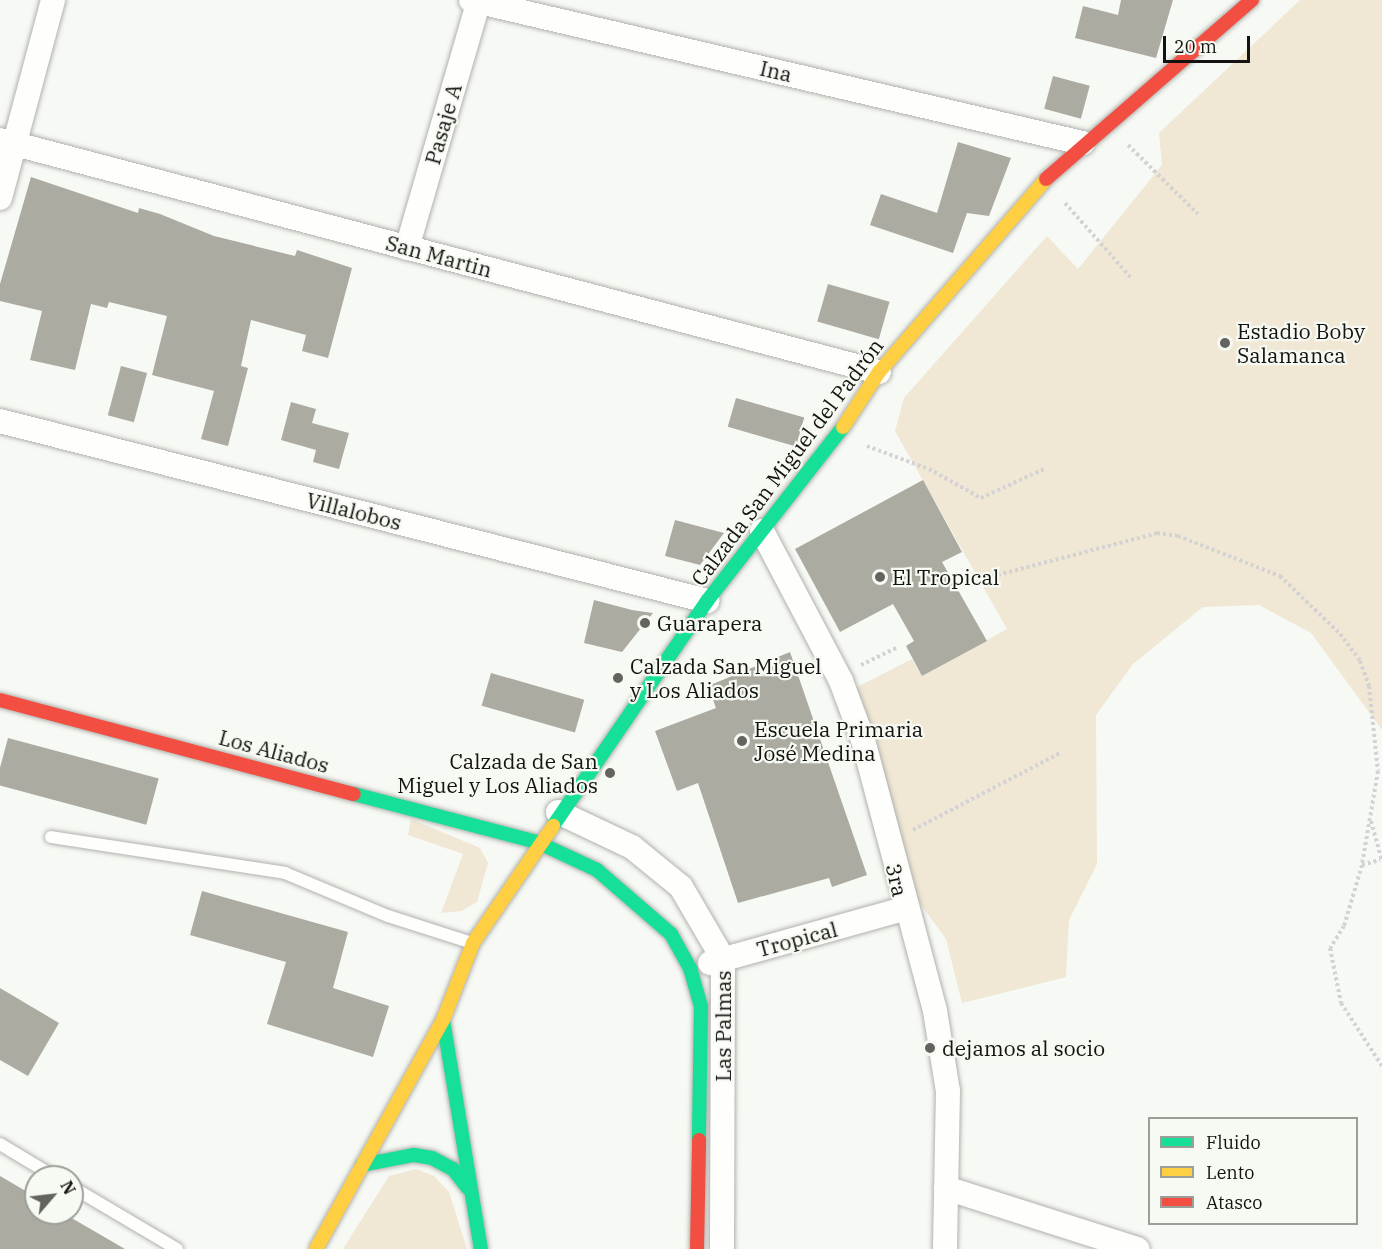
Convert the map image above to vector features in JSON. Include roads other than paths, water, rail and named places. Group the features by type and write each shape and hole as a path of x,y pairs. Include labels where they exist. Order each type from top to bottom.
{"main road":[{"name":"Calzada San Miguel del Padrón","path":"316,1249 443,1020 473,943 558,812 707,601 838,435 879,372 1044,180 1082,143 1252,0"},
{"name":"Los Aliados","path":"0,700 537,843"},
{"name":"Las Palmas","path":"537,843 597,870 671,934 690,968 700,1006 697,1249"},
{"name":"Calzada San Miguel del Padrón","path":"443,1020 468,1188 481,1249"},
{"path":"362,1165 414,1155 432,1158 453,1169 468,1188"}],"street":[{"path":"0,198 6,142 53,0"},
{"name":"Ina","path":"476,1 1082,143"},
{"name":"Pasaje A","path":"407,248 476,1"},
{"name":"San Martin","path":"6,142 879,372"},
{"name":"Villalobos","path":"0,421 707,601"},
{"name":"3ra","path":"762,531 838,676 862,740 904,909 935,1011 948,1091 945,1249"},
{"name":"Las Palmas","path":"558,812 632,847 681,887 723,959 722,1249"},
{"name":"Tropical","path":"690,968 904,909"},
{"path":"946,1188 1137,1249"}],"lane":[{"path":"51,837 285,873 388,916 473,943"},
{"path":"0,1144 35,1165"},
{"path":"84,1194 177,1249"}],"place":[{"name":"Estadio Boby Salamanca","path":"1225,343"},
{"name":"El Tropical","path":"880,577"},
{"name":"Guarapera","path":"645,623"},
{"name":"Calzada San Miguel y Los Aliados","path":"618,678"},
{"name":"Escuela Primaria José Medina","path":"742,741"},
{"name":"Calzada de San Miguel y Los Aliados","path":"610,773"},
{"name":"dejamos al socio","path":"930,1048"}]}
